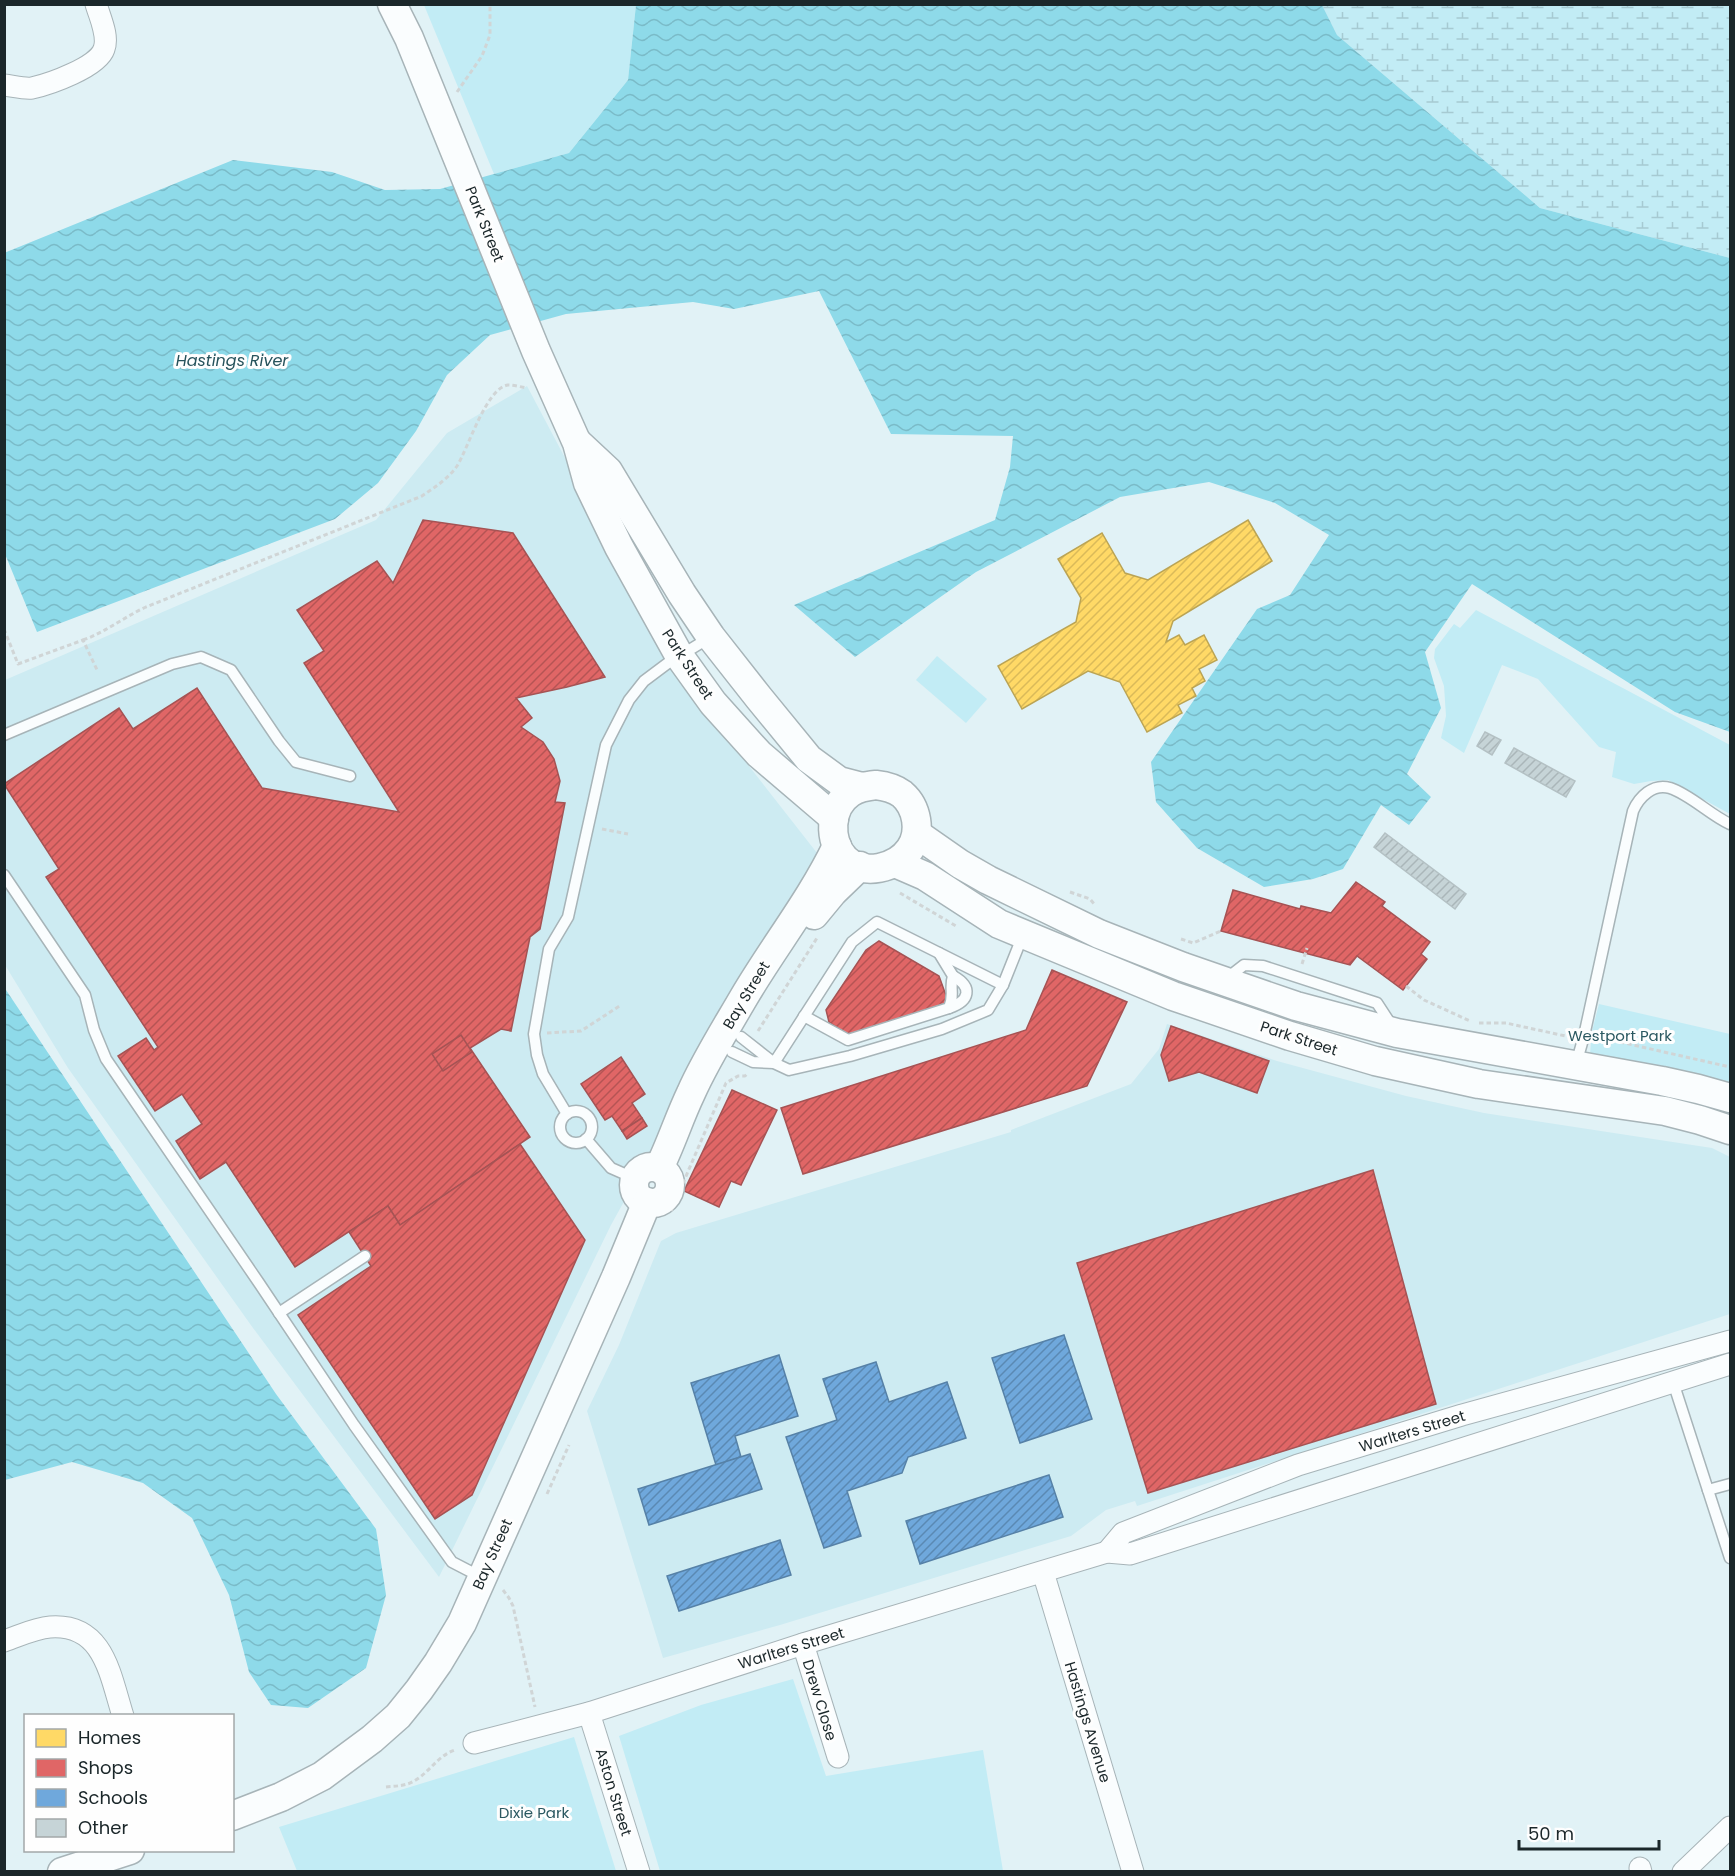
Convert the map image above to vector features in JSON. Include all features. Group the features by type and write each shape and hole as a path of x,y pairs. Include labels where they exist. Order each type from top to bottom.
{"street":[{"path":"4,86 30,88 56,80 100,58 105,49 106,39 96,4"},
{"name":"Park Street","path":"392,4 409,38 536,351 577,443 588,483 619,547 680,657 713,703 759,754 834,818"},
{"name":"Park Street","path":"577,443 608,471 682,594 711,637 810,759 839,781 862,787"},
{"path":"876,785 889,787 902,794 911,805 916,819 917,834 911,849 895,863 888,867 874,869 846,860 837,846 833,832 834,818 839,805 849,794 862,787 876,785"},
{"name":"Park Street","path":"917,834 960,864 1099,934 1183,967 1296,1006 1397,1033 1576,1065 1689,1087 1731,1098"},
{"name":"Bay Street","path":"234,1815 281,1797 322,1776 372,1739 398,1716 419,1690 462,1623 492,1583 691,1091 756,978 815,890 837,846"},
{"name":"Park Street","path":"895,863 925,876 999,924 1023,935 1173,996 1290,1036 1352,1054 1479,1084 1665,1111 1731,1130"},
{"name":"Bay Street","path":"656,1182 723,1069 740,1054 808,923 833,892 860,866"},
{"name":"Warlters Street","path":"1107,1552 1123,1533 1298,1465 1462,1415 1731,1341"},
{"name":"Warlters Street","path":"474,1743 590,1713 802,1644 1107,1552 1130,1554 1731,1364"},
{"name":"Hastings Avenue","path":"1043,1572 1133,1872"},
{"path":"4,1641 48,1627 67,1628 83,1633 104,1656 122,1714"},
{"name":"Drew Close","path":"802,1644 838,1757"},
{"name":"Aston Street","path":"590,1713 639,1872"},
{"path":"1683,1872 1731,1827"},
{"path":"62,1872 127,1852"}],"lane":[{"path":"567,1114 543,1074 534,1034 549,950 568,916 606,745 629,700 644,681 711,637"},
{"path":"4,735 172,664 201,657 231,670 296,762 350,776"},
{"path":"1576,1065 1636,802 1655,789 1669,788 1731,824"},
{"path":"4,874 85,995 94,1030 106,1059 354,1425 452,1562 492,1583"},
{"path":"774,1063 852,942 877,922 1003,985"},
{"path":"740,1054 774,1063 789,1070 850,1056 942,1029 988,1010 1003,985 1023,935"},
{"path":"804,1016 848,1040 949,1008 954,998 952,976 939,953"},
{"path":"740,1054 753,1062 774,1063"},
{"path":"580,1111 591,1120 591,1134 586,1139 576,1143 565,1139 561,1123 567,1114 580,1111"},
{"path":"586,1139 611,1167 656,1182"},
{"path":"279,1313 365,1256"},
{"path":"1673,1382 1731,1558"},
{"path":"1708,1490 1731,1484"}],"path":[{"path":"452,96 461,88 482,57 490,34 490,4"},
{"path":"4,629 18,664 83,640 113,627 124,618 146,608 422,496 443,481 458,464 477,421 498,392 508,385 531,388"},
{"path":"83,640 98,672"},
{"path":"588,826 628,834"},
{"path":"1067,891 1090,899 1098,907"},
{"path":"1181,939 1193,943 1221,931"},
{"path":"1305,953 1306,948"},
{"path":"1406,986 1424,1000 1472,1022 1506,1023 1570,1037"},
{"path":"534,1034 581,1031 621,1005"},
{"path":"1592,1036 1731,1067"},
{"path":"656,1182 726,1083 738,1076 746,1076 740,1054"},
{"path":"492,1583 509,1598 513,1606 540,1726"},
{"path":"386,1787 405,1785 415,1781 444,1754 474,1743"}],"shaded area":[{"path":"527,386 684,683 817,853 611,1225 439,1577 253,1328 68,1068 5,965 5,680 376,520 447,433"},
{"path":"1167,1024 1277,1061 1406,1096 1484,1113 1712,1148 1730,1157 1730,1314 1137,1506 1135,1501 1106,1510 1071,1536 780,1625 663,1658 587,1411 619,1345 661,1241 676,1233 1011,1132 1011,1130 1131,1084 1159,1049"}],"green space":[{"path":"424,5 636,5 628,80 569,153 494,174"},
{"path":"1322,5 1730,5 1730,258 1540,208 1337,35"},
{"path":"1476,610 1730,745 1730,814 1668,780 1634,784 1612,777 1616,752 1599,747 1538,679 1502,665 1464,753 1441,738 1446,716 1444,686 1434,658 1435,649 1454,624 1460,628"},
{"path":"937,656 987,699 966,723 916,680"},
{"name":"Westport Park","path":"1599,1004 1730,1034 1730,1085 1590,1054 1592,1031"},
{"path":"793,1679 826,1776 983,1750 1003,1871 660,1871 619,1736 701,1705"},
{"name":"Dixie Park","path":"574,1737 616,1871 297,1871 279,1827"}],"water":[{"name":"Hastings River","path":"636,5 1322,5 1337,35 1540,208 1730,258 1730,732 1675,712 1472,584 1425,652 1441,708 1407,774 1431,797 1409,825 1381,805 1343,869 1313,879 1264,887 1197,848 1156,802 1151,762 1257,609 1290,595 1329,535 1275,503 1209,482 1120,497 976,572 855,657 794,605 995,520 1010,467 1013,436 891,434 819,291 734,309 693,302 566,314 490,335 447,375 416,431 378,483 335,519 37,632 5,554 4,253 233,160 332,172 385,190 440,189 569,153 628,80"},
{"path":"4,987 276,1394 376,1529 386,1595 366,1668 308,1708 271,1705 249,1672 229,1595 192,1518 143,1483 72,1462 5,1480"}],"building: Homes":[{"path":"1248,520 1272,561 1173,621 1166,642 1179,635 1185,645 1204,635 1217,660 1199,669 1205,681 1192,688 1196,696 1178,705 1182,713 1147,732 1120,682 1088,671 1022,709 998,666 1076,622 1081,598 1058,559 1102,533 1125,573 1148,580"}],"building: Shops":[{"path":"423,520 513,533 605,677 516,698 532,718 521,727 543,742 554,759 560,781 555,802 565,803 540,929 530,937 511,1031 501,1029 470,1048 530,1137 400,1225 388,1206 295,1267 226,1162 200,1179 176,1141 202,1124 182,1094 155,1111 118,1056 146,1038 154,1050 158,1047 46,877 59,869 4,784 119,708 133,729 197,688 262,788 399,812 304,663 324,651 297,610 377,561 393,583"},
{"path":"1356,882 1385,902 1382,906 1430,942 1421,954 1427,959 1403,990 1357,956 1350,965 1221,931 1233,890 1300,909 1301,906 1331,913"},
{"path":"879,941 939,976 948,1001 943,1007 848,1035 829,1022 826,1010 866,950"},
{"path":"1052,970 1127,1002 1087,1086 803,1174 781,1108 1026,1030"},
{"path":"1171,1026 1269,1061 1257,1093 1199,1072 1169,1081 1161,1055"},
{"path":"461,1035 472,1052 443,1071 432,1054"},
{"path":"621,1057 645,1094 632,1103 642,1118 622,1131 612,1116 605,1120 581,1084"},
{"path":"732,1090 777,1110 741,1185 731,1181 719,1207 684,1191"},
{"path":"642,1118 647,1126 627,1139 622,1131"},
{"path":"520,1144 585,1240 472,1495 435,1519 298,1315 371,1266 349,1232 388,1206 400,1225"},
{"path":"1373,1170 1436,1404 1148,1493 1077,1263"}],"building: Schools":[{"path":"1064,1335 1092,1419 1020,1443 992,1358"},
{"path":"779,1355 798,1416 735,1436 741,1457 716,1465 691,1383"},
{"path":"876,1362 889,1402 947,1382 966,1438 908,1457 902,1473 847,1491 861,1536 824,1548 786,1437 837,1420 823,1379"},
{"path":"750,1454 762,1489 649,1525 638,1489"},
{"path":"1049,1475 1063,1517 920,1564 906,1521"},
{"path":"780,1540 791,1575 679,1611 667,1576"}],"building: Other":[{"path":"1485,732 1501,740 1492,755 1477,746"},
{"path":"1514,748 1575,781 1566,797 1505,763"},
{"path":"1385,833 1466,894 1455,909 1374,847"}]}
